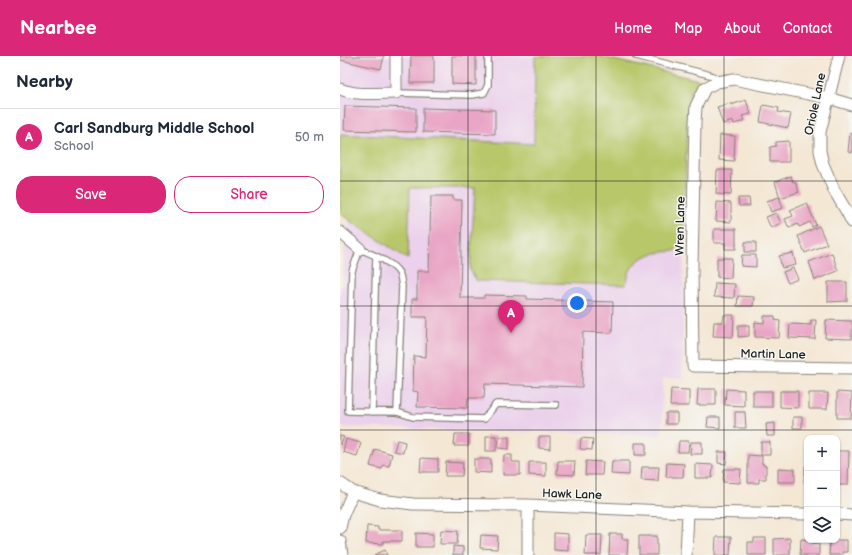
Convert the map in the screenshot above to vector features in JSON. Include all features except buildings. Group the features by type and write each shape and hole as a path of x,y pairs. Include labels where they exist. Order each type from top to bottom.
{"street":[{"path":"340,89 364,93 396,93 396,56"},
{"name":"Oriole Lane","path":"839,56 820,132 820,151 823,164 834,190 852,222"},
{"path":"718,82 734,79 828,98 852,105"},
{"name":"Wren Lane","path":"693,366 692,267 696,106 705,88 718,82"},
{"path":"340,232 360,249"},
{"name":"Martin Lane","path":"693,366 852,368"},
{"name":"Hawk Lane","path":"340,483 353,492 380,500 413,504 528,505 688,512 804,514"},
{"path":"340,528 343,515 353,492"},
{"path":"528,505 528,555"},
{"path":"686,555 688,512"},
{"path":"840,514 852,515"},
{"path":"340,541 342,555"}],"lane":[{"path":"396,93 472,95 484,93 488,85 488,56"},
{"path":"636,56 710,75 715,77 718,82"},
{"path":"397,412 402,286 400,273 389,263 360,249 352,271 348,411 397,412 413,417 484,419 496,404 556,404"},
{"path":"372,412 376,256"}],"shaded area":[{"path":"340,56 535,56 534,144 340,134"},
{"path":"410,188 475,188 470,270 629,272 639,259 649,254 662,252 684,252 682,378 663,378 662,435 340,427 340,288 344,283 344,254 349,220 408,259"}],"green space":[{"path":"535,56 598,56 703,81 691,91 688,106 683,239 675,251 655,253 642,258 629,273 626,285 477,281 470,270 475,188 410,188 408,259 340,213 340,134 534,144"}],"place":[{"name":"Carl Sandburg Middle School","path":"511,333"}]}
